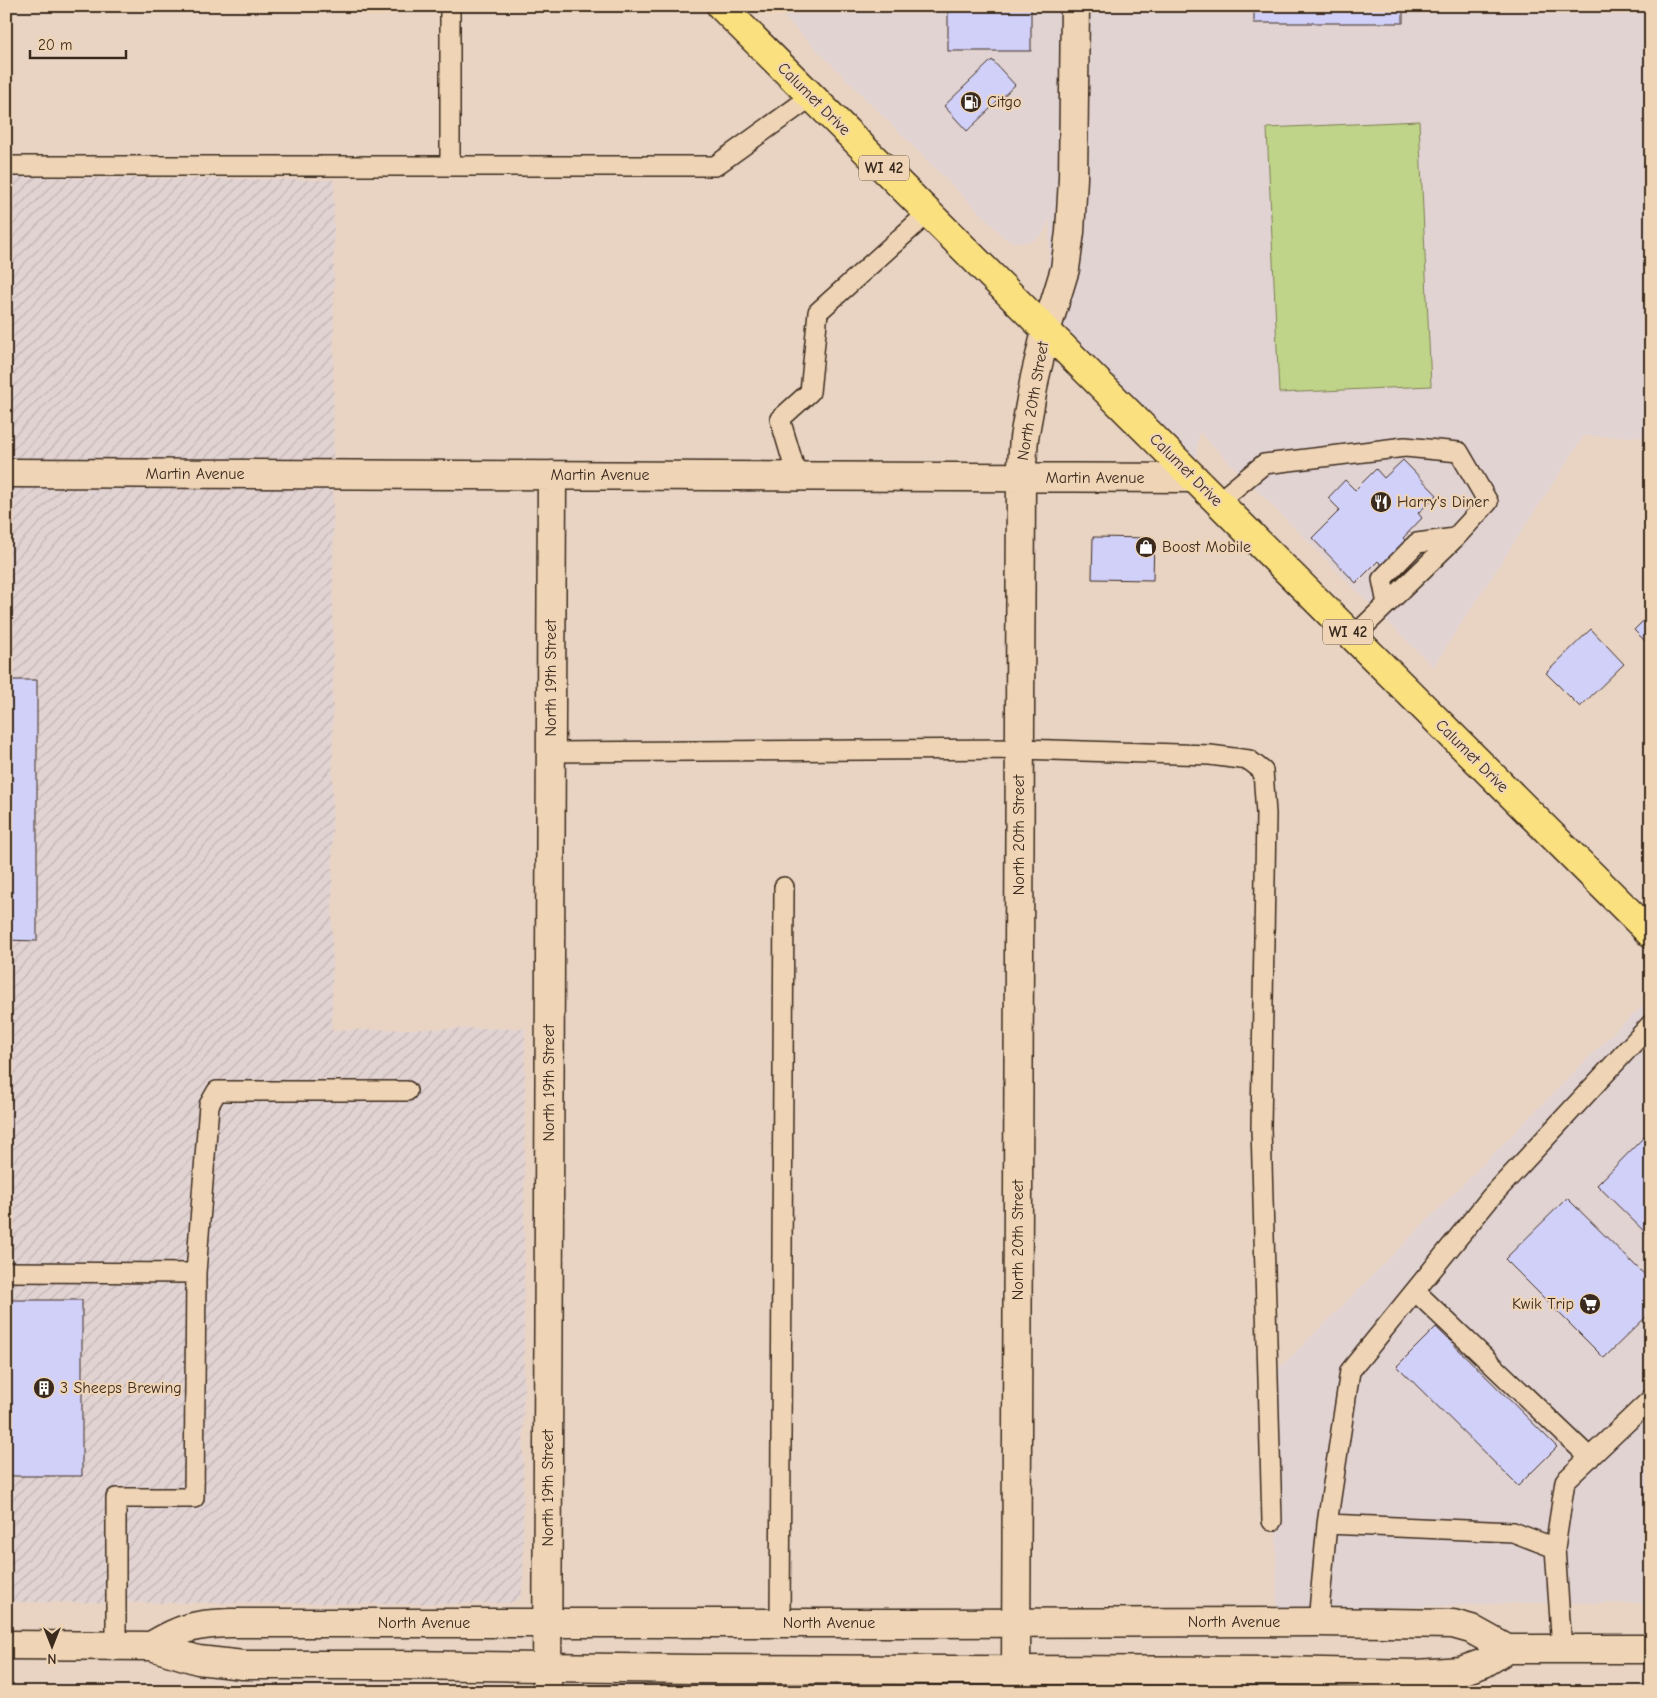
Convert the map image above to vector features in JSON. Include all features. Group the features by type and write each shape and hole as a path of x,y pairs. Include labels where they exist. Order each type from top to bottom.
{"main road":[{"name":"Calumet Drive","path":"721,6 1651,934"}],"street":[{"name":"North 20th Street","path":"1016,1670 1021,477 1025,430 1046,330 1065,269 1070,232 1073,178 1075,6"},
{"name":"Martin Avenue","path":"6,473 1194,478"},
{"name":"North 19th Street","path":"547,1679 552,475"},
{"name":"North Avenue","path":"151,1646 178,1631 203,1624 1318,1622 1453,1624 1471,1629 1507,1648 1651,1648"},
{"path":"6,1645 151,1646 198,1660 243,1665 547,1679 1016,1670 1278,1671 1431,1674 1452,1672 1472,1667 1493,1658 1507,1648"}],"lane":[{"path":"450,6 450,166"},
{"path":"6,166 715,166 812,96"},
{"path":"797,476 780,419 810,392 818,312 928,213"},
{"path":"1218,502 1264,464 1405,447 1460,452 1488,502 1455,538 1353,637"},
{"path":"550,752 1020,749 1210,755 1249,760 1263,771 1266,814 1261,1128 1272,1520"},
{"path":"780,1623 784,887"},
{"path":"1318,1622 1327,1524 1350,1371 1491,1197 1651,1024"},
{"path":"116,1645 116,1498 194,1498 196,1272 209,1105 217,1091 406,1091"},
{"path":"6,1272 196,1272"},
{"path":"1415,1291 1590,1458"},
{"path":"1562,1648 1555,1548 1566,1481 1651,1399"},
{"path":"1327,1524 1513,1532 1555,1548"}],"shaded area":[{"path":"773,6 1651,6 1651,437 1584,436 1433,667 1199,432 1194,478 1046,331 1050,218 1043,234 1035,240 1014,242 1006,239"},
{"path":"6,177 334,180 332,1030 525,1028 523,1583 521,1597 515,1601 509,1603 434,1604 6,1602"},
{"path":"1651,998 1651,1603 1277,1607 1274,1373 1616,1030"}],"green space":[{"path":"1419,121 1431,386 1279,393 1267,128"}],"building":[{"path":"948,6 1031,6 1031,51 948,51"},
{"path":"1254,6 1403,6 1403,23 1254,23"},
{"path":"992,60 1015,85 967,131 944,106"},
{"path":"1403,460 1437,495 1418,513 1422,518 1403,538 1407,542 1383,566 1378,561 1356,583 1312,538 1340,510 1328,498 1345,480 1355,490 1376,469 1384,478"},
{"path":"1093,537 1154,538 1153,580 1092,579"},
{"path":"1651,613 1651,647 1634,630"},
{"path":"1591,629 1624,664 1580,707 1546,673"},
{"path":"6,680 37,680 37,941 6,940"},
{"path":"1645,1136 1651,1141 1651,1238 1597,1185"},
{"path":"1567,1198 1651,1281 1651,1312 1604,1358 1505,1259"},
{"name":"3 Sheeps Brewing","path":"6,1300 82,1300 82,1476 6,1476"},
{"path":"1436,1327 1557,1447 1518,1486 1397,1366"}],"place":[{"name":"Citgo","path":"971,102"},
{"name":"Harry's Diner","path":"1381,502"},
{"name":"Boost Mobile","path":"1146,547"},
{"name":"Kwik Trip","path":"1590,1304"},
{"name":"3 Sheeps Brewing","path":"44,1388"}]}
